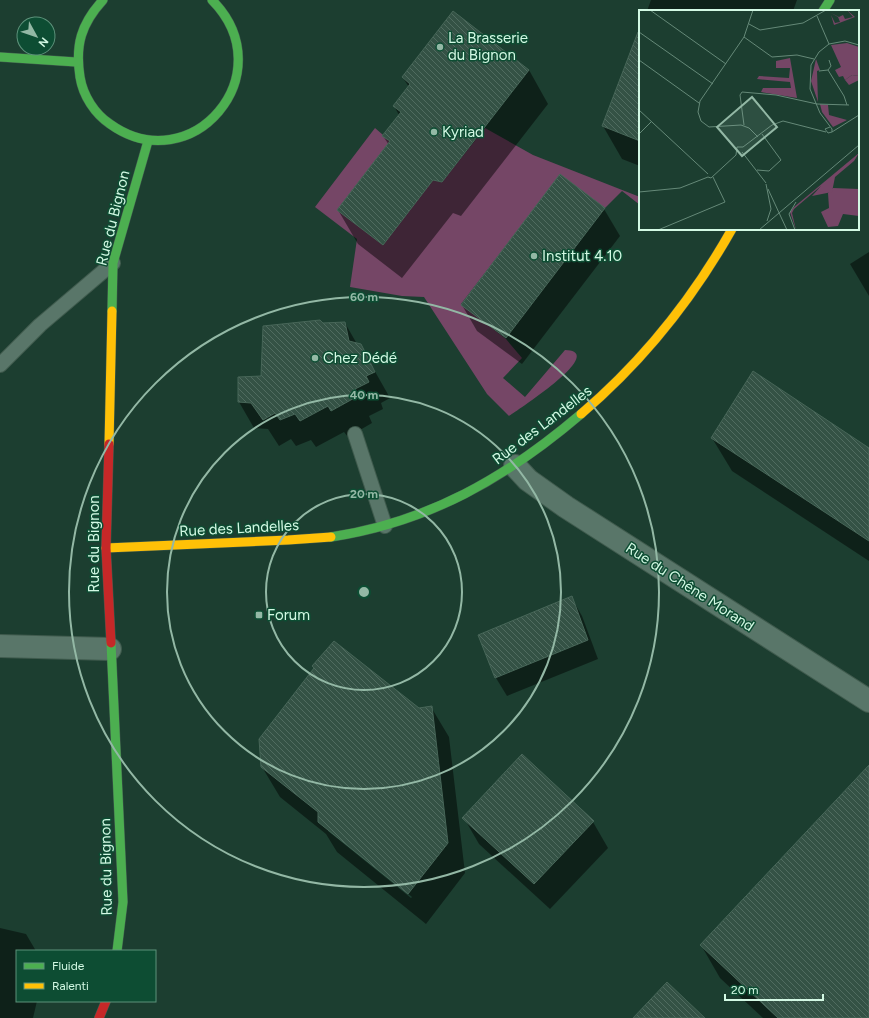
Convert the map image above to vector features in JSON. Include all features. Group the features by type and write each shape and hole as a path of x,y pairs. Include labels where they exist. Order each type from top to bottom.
{"street":[{"path":"104,0 90,14 80,37 76,62 81,85 91,106 106,123 126,134 148,140 172,140 195,132 214,119 229,100 237,77 239,54 234,29 221,8 212,0"},
{"path":"824,10 830,0"},
{"path":"0,57 76,62"},
{"name":"Rue du Bignon","path":"117,950 123,902 106,548 113,263 148,140"},
{"name":"Rue des Landelles","path":"106,548 306,539 341,535 385,526 434,509 471,491 515,466 596,402 654,345 678,315 698,286 731,230"},
{"name":"Rue du Chêne Morand","path":"515,466 528,480 566,507 869,702"},
{"path":"0,646 110,649"},
{"path":"99,1018 106,1002"}],"lane":[{"path":"0,365 40,325 113,263"},
{"path":"355,434 385,526"}],"shaded area":[{"path":"375,128 390,141 337,210 383,245 433,180 442,182 485,128 533,155 639,197 639,204 622,191 605,208 560,175 461,304 506,339 522,358 503,378 525,397 565,350 576,353 576,360 556,382 509,416 487,394 424,297 402,296 350,287 357,239 315,207"}],"building":[{"name":"Kyriad","path":"453,11 529,70 442,182 433,180 383,245 337,210 390,141 382,136 401,112 393,106 410,84 402,77"},
{"path":"638,32 639,32 639,141 602,126"},
{"path":"560,174 605,208 506,338 461,305"},
{"name":"Chez Dédé","path":"320,320 323,323 345,322 349,341 361,344 375,372 366,376 369,382 355,389 358,396 331,411 328,406 300,421 295,414 280,420 275,413 263,420 251,403 238,402 238,377 261,376 263,326"},
{"path":"753,371 869,448 869,541 711,438"},
{"path":"572,596 588,640 495,678 478,635"},
{"path":"334,641 419,708 432,706 448,843 408,894 318,822 318,812 261,767 259,739 314,668 312,666"},
{"path":"522,754 594,821 534,884 462,818"},
{"path":"869,765 869,1018 778,1018 700,945"},
{"path":"667,982 705,1018 633,1018"}],"traffic: fast":[{"path":"103,0 89,18 81,36 79,45 78,55 80,77 87,98 99,115 110,124 141,138 170,140 197,130 219,112 233,87 238,59 232,29 212,0"},
{"path":"824,10 830,0"},
{"path":"0,57 76,62"},
{"path":"112,311 113,263 148,141"},
{"path":"331,537 367,530 401,520 465,494 524,458 581,414"},
{"path":"111,643 123,902 117,950"}],"traffic: slow":[{"path":"581,414 625,373 664,329 700,281 731,230"},
{"path":"109,444 112,311"},
{"path":"106,548 331,537"}],"traffic: jam":[{"path":"109,444 106,548 111,643"},
{"path":"99,1018 106,1002"}],"place":[{"name":"La Brasserie du Bignon","path":"440,47"},
{"name":"Kyriad","path":"434,132"},
{"name":"Institut 4.10","path":"534,256"},
{"name":"Chez Dédé","path":"315,358"},
{"name":"Forum","path":"259,615"}]}
